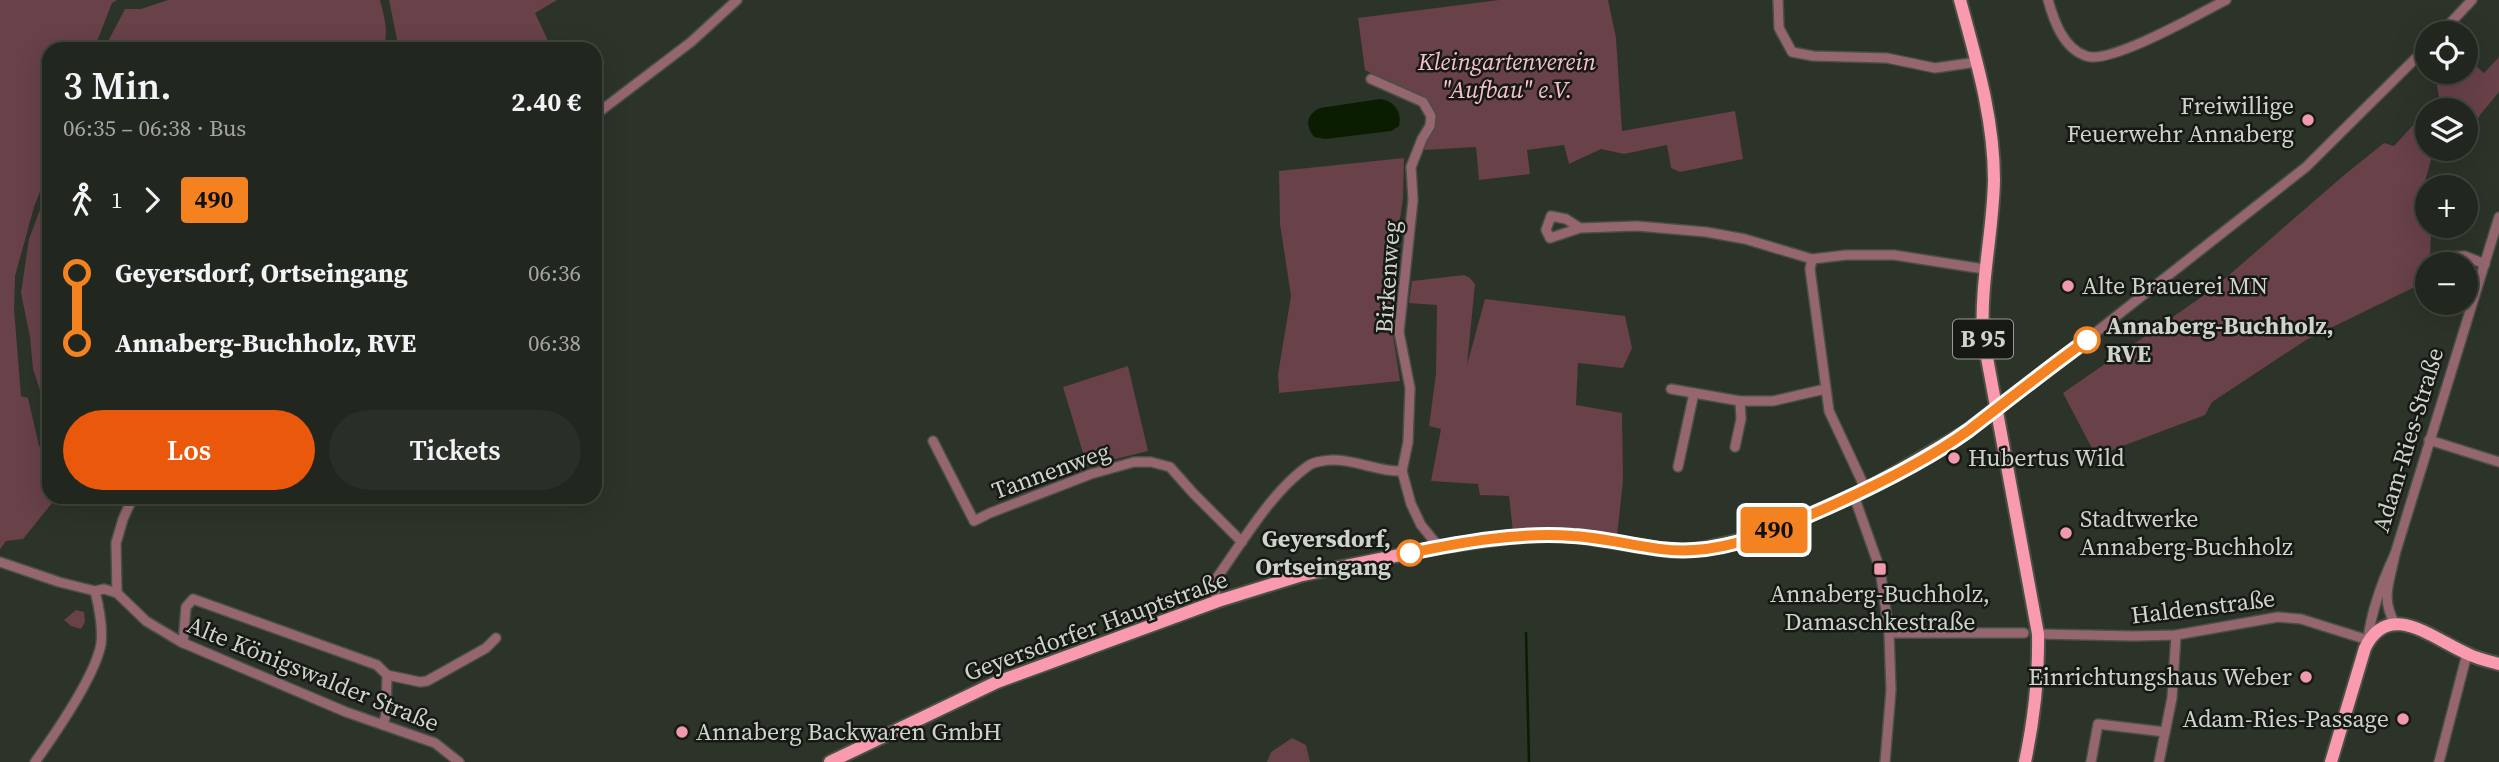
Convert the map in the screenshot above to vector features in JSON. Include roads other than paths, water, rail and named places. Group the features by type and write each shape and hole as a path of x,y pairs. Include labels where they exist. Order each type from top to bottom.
{"main road":[{"name":"B 95","path":"1960,0 1988,112 1994,167 1993,212 1981,304 1983,336 2038,634 2038,685 2025,762"},
{"name":"Geyersdorfer Hauptstraße","path":"830,762 997,682 1218,601 1302,575 1439,547 1511,537 1549,534 1617,541 1671,551 1696,550 1763,535 1866,490 1968,430 1996,408"},
{"path":"2368,640 2382,627 2395,624 2416,628 2467,654 2499,664"},
{"name":"Adam-Ries-Straße","path":"2331,762 2368,640"}],"street":[{"path":"602,110 691,43 737,0"},
{"path":"1778,0 1779,28 1792,52 1813,56 1887,58 1935,68 1977,62"},
{"path":"2048,0 2057,27 2071,47 2085,56 2096,58 2118,53 2226,0"},
{"path":"2452,21 2472,0"},
{"path":"1996,408 2306,167 2415,59"},
{"name":"Birkenweg","path":"1371,79 1423,102 1431,117 1430,126 1411,167 1413,200 1399,332 1410,388 1408,442 1402,471 1411,504 1422,525 1439,547"},
{"name":"Adam-Ries-Straße","path":"2395,624 2386,607 2385,596 2395,554 2485,264 2496,237 2499,217"},
{"path":"1580,228 1637,226 1706,232 1778,247 1812,259 1846,255 1894,255 1984,269"},
{"path":"1812,259 1810,269 1829,411 1866,490"},
{"path":"2478,261 2485,264"},
{"path":"1671,390 1740,401 1773,401 1825,389"},
{"path":"1678,467 1694,393"},
{"path":"1735,447 1741,419 1740,401"},
{"path":"2429,440 2499,462"},
{"name":"Tannenweg","path":"933,441 974,521 1091,474 1134,462 1151,462 1170,467 1193,494 1242,542"},
{"path":"1218,601 1214,589 1216,579 1283,488 1310,464 1331,460 1364,463 1387,472 1402,471"},
{"path":"1854,496 1880,569 1888,633 1891,690 1885,762"},
{"path":"0,562 59,582 95,591 104,589 117,593 116,543 130,504"},
{"name":"Adam-Ries-Straße","path":"2368,640 2370,622 2385,575 2395,554"},
{"path":"34,762 61,725 98,656 101,625 95,591"},
{"name":"Alte Königswalder Straße","path":"117,593 146,621 183,643 274,683 435,743 458,762"},
{"path":"183,643 186,607 189,601 201,600 377,665 387,675 420,682 427,681 486,648 496,638"},
{"name":"Haldenstraße","path":"2038,634 2176,635 2250,621 2291,617 2368,640"},
{"path":"1888,633 2024,633"},
{"path":"2159,762 2172,698 2176,635"},
{"path":"2439,762 2467,654"},
{"path":"383,724 386,715 387,675"},
{"path":"2091,762 2098,724 2165,732"}],"waterway":[{"path":"1526,633 1529,762"}],"place":[{"name":"Freiwillige Feuerwehr Annaberg","path":"2308,120"},
{"name":"Alte Brauerei MN","path":"2068,286"},
{"name":"Annaberg-Buchholz, RVE","path":"2087,340"},
{"name":"Hubertus Wild","path":"1954,458"},
{"name":"Stadtwerke Annaberg-Buchholz","path":"2066,533"},
{"name":"Geyersdorf, Ortseingang","path":"1410,553"},
{"name":"Annaberg-Buchholz, Damaschkestraße","path":"1880,569"},
{"name":"Einrichtungshaus Weber","path":"2306,677"},
{"name":"Adam-Ries-Passage","path":"2403,719"},
{"name":"Annaberg Backwaren GmbH","path":"682,732"}],"park label":[{"name":"Kleingartenverein \"Aufbau\" e.V.","path":"1507,76"}]}
